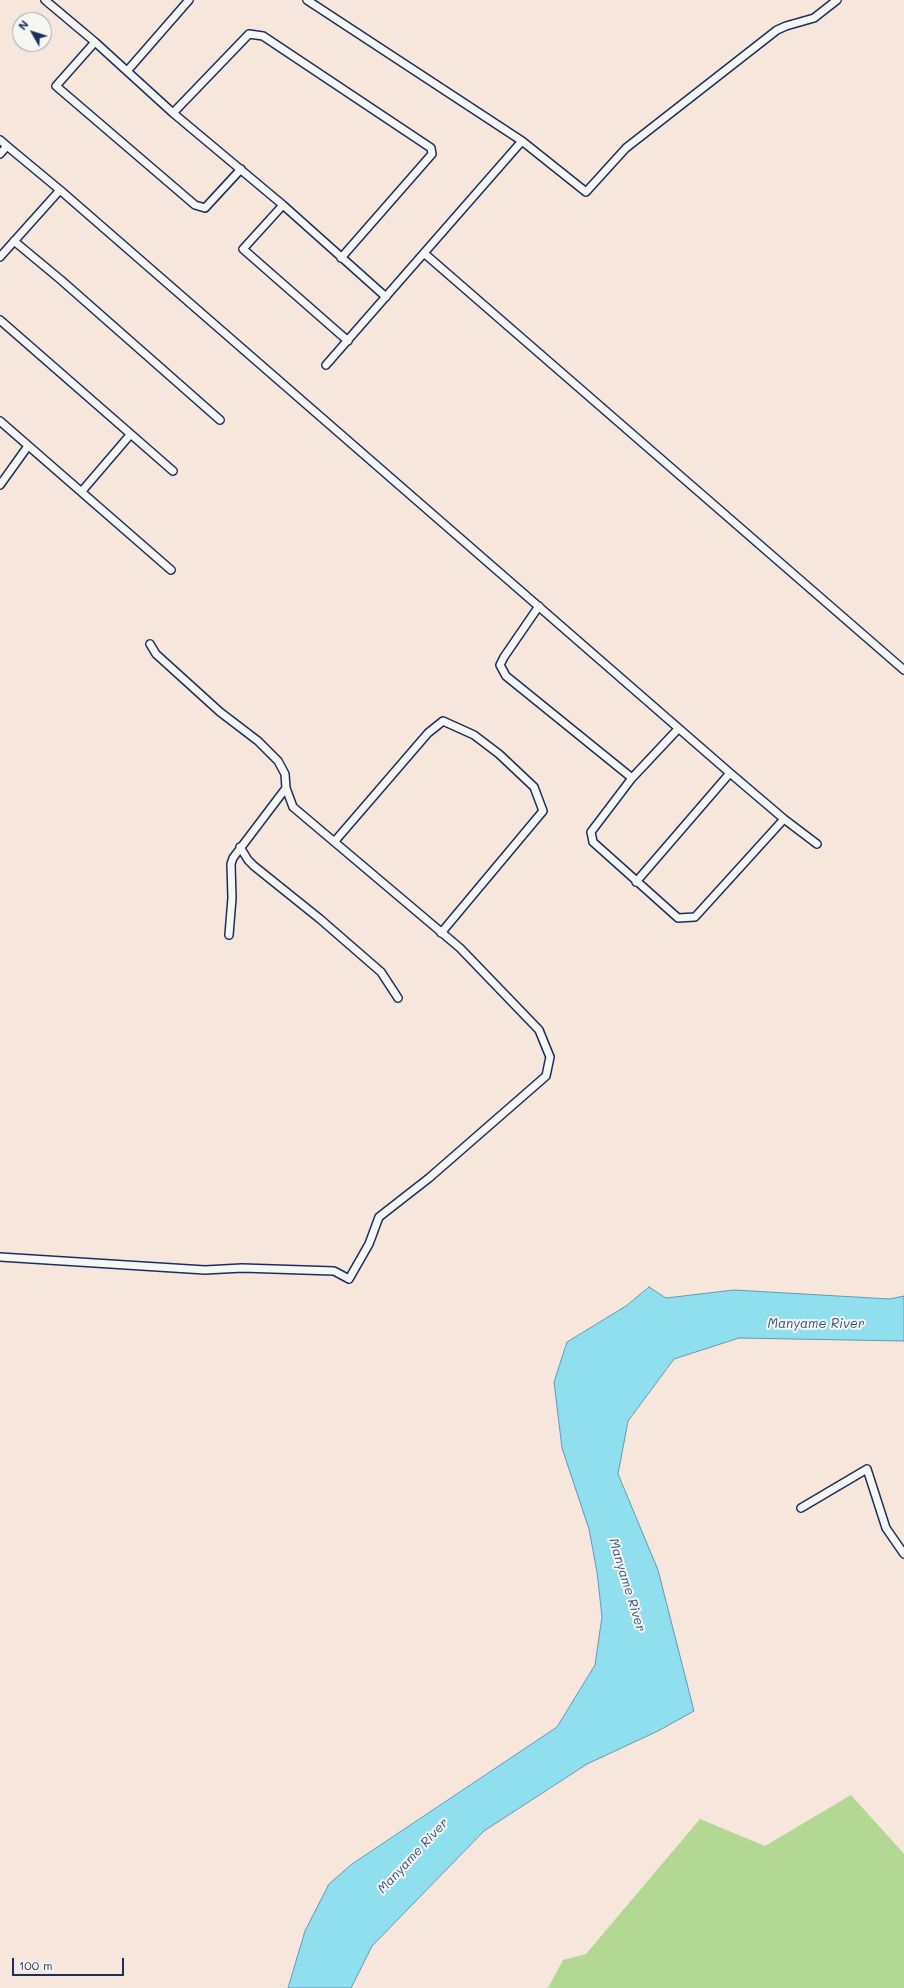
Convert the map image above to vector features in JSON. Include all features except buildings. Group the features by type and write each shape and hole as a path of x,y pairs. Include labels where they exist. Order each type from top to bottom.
{"street":[{"path":"45,0 128,70 173,113 283,205 386,297"},
{"path":"128,70 189,0"},
{"path":"307,0 522,140 586,192 626,148 777,30 814,18 837,0"},
{"path":"173,113 249,34 263,36 431,148 432,154 341,258"},
{"path":"95,42 56,86 195,205 206,208 241,169"},
{"path":"0,140 60,190 539,606 678,729 784,819 817,844"},
{"path":"326,365 425,254 522,140"},
{"path":"0,154 7,146"},
{"path":"0,257 60,190"},
{"path":"283,205 243,249 348,341"},
{"path":"14,241 61,280 220,420"},
{"path":"425,254 904,670"},
{"path":"0,320 173,471"},
{"path":"0,422 82,491 171,570"},
{"path":"82,491 130,435"},
{"path":"0,485 28,446"},
{"path":"539,606 504,657 500,666 506,676 632,778"},
{"path":"0,1257 205,1270 249,1268 334,1271 349,1279 369,1244 379,1217 429,1178 546,1076 550,1057 539,1030 460,948 334,840 293,807 286,788 285,774 278,761 258,741 220,712 156,654 150,644"},
{"path":"334,840 428,733 443,721 474,734 499,754 534,787 543,811 441,932"},
{"path":"678,729 632,778 591,832 593,842 678,918 695,917 784,819"},
{"path":"636,882 730,773"},
{"path":"229,935 232,898 231,864 240,847 286,788"},
{"path":"240,847 248,860 254,866 320,919 381,972 398,998"},
{"path":"801,1508 867,1469 886,1528 904,1554"}],"green space":[{"path":"851,1795 904,1854 904,1988 548,1988 563,1960 586,1954 700,1819 765,1846"}],"water":[{"name":"Manyame River","path":"649,1287 666,1298 734,1290 890,1299 904,1296 904,1341 739,1338 674,1359 628,1421 618,1474 658,1570 694,1711 658,1731 587,1764 484,1831 372,1946 351,1988 288,1988 305,1931 329,1884 352,1864 557,1727 595,1665 602,1617 597,1572 589,1529 562,1448 554,1382 567,1342 626,1306"}]}
